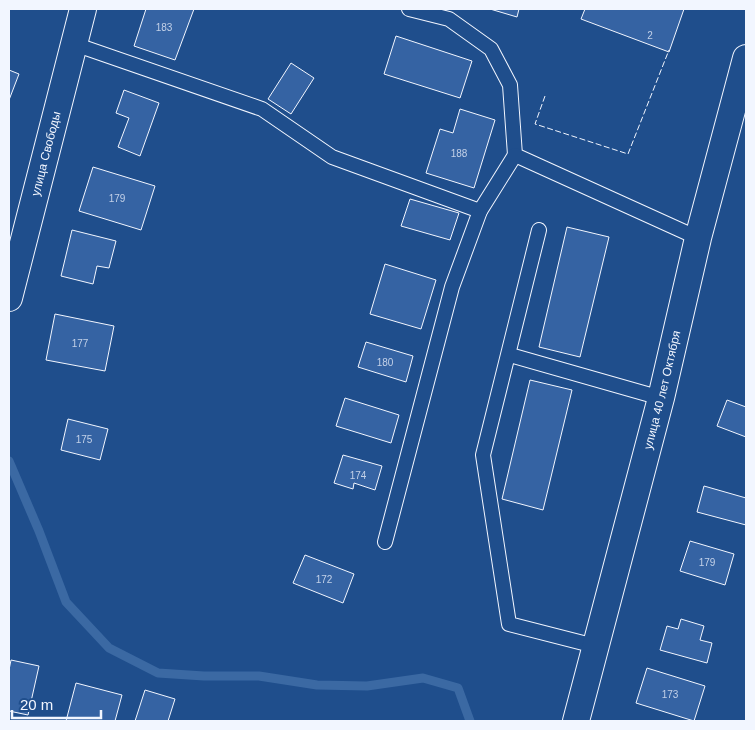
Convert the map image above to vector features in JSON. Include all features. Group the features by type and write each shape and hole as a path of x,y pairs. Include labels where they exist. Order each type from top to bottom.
{"street":[{"name":"улица Свободы","path":"9,298 84,9"},
{"name":"улица 40 лет Октября","path":"576,721 661,398 698,238 746,58"}],"lane":[{"path":"385,542 452,287 480,211 515,155 510,85 491,49 449,19 409,9"},
{"path":"74,44 262,109 332,157 480,211"},
{"path":"515,155 698,238"},
{"path":"539,230 510,355 484,455 508,624 595,646"},
{"path":"510,355 661,398"}],"building":[{"path":"146,9 194,9 175,60 134,46"},
{"path":"490,9 519,9 517,17"},
{"path":"585,9 684,9 669,52 581,19"},
{"path":"396,36 472,61 460,98 384,74"},
{"path":"291,63 314,78 291,114 268,99"},
{"path":"9,70 19,74 9,100"},
{"path":"124,90 159,103 140,156 118,147 129,118 116,113"},
{"path":"460,109 495,120 474,188 426,173 440,129 453,133"},
{"path":"93,167 155,186 141,230 79,211"},
{"path":"410,199 459,213 450,240 401,226"},
{"path":"567,227 609,237 580,357 539,347"},
{"path":"72,230 116,241 109,268 97,266 93,284 61,276"},
{"path":"385,264 436,280 421,329 370,314"},
{"path":"55,314 114,326 105,371 46,360"},
{"path":"366,342 413,356 406,382 358,367"},
{"path":"530,380 572,390 543,510 502,499"},
{"path":"345,398 399,415 391,443 336,426"},
{"path":"727,400 746,407 746,437 717,426"},
{"path":"68,419 108,429 100,460 61,450"},
{"path":"343,455 382,466 375,490 354,483 353,489 334,483"},
{"path":"704,486 746,498 746,525 697,512"},
{"path":"690,541 734,554 725,585 680,571"},
{"path":"305,555 354,574 343,603 293,583"},
{"path":"681,619 704,626 700,640 712,643 707,663 660,650 667,626 678,629"},
{"path":"11,660 39,666 28,715 9,711 9,670"},
{"path":"647,668 705,686 694,721 636,703"},
{"path":"76,683 122,695 115,721 66,721"},
{"path":"145,690 175,699 168,721 135,721"}],"waterway":[{"path":"9,461 39,531 66,602 109,648 158,673 204,676 259,676 317,685 367,686 423,678 458,688 470,721"}],"fence":[{"path":"545,96 535,124 628,154 669,50"}]}
